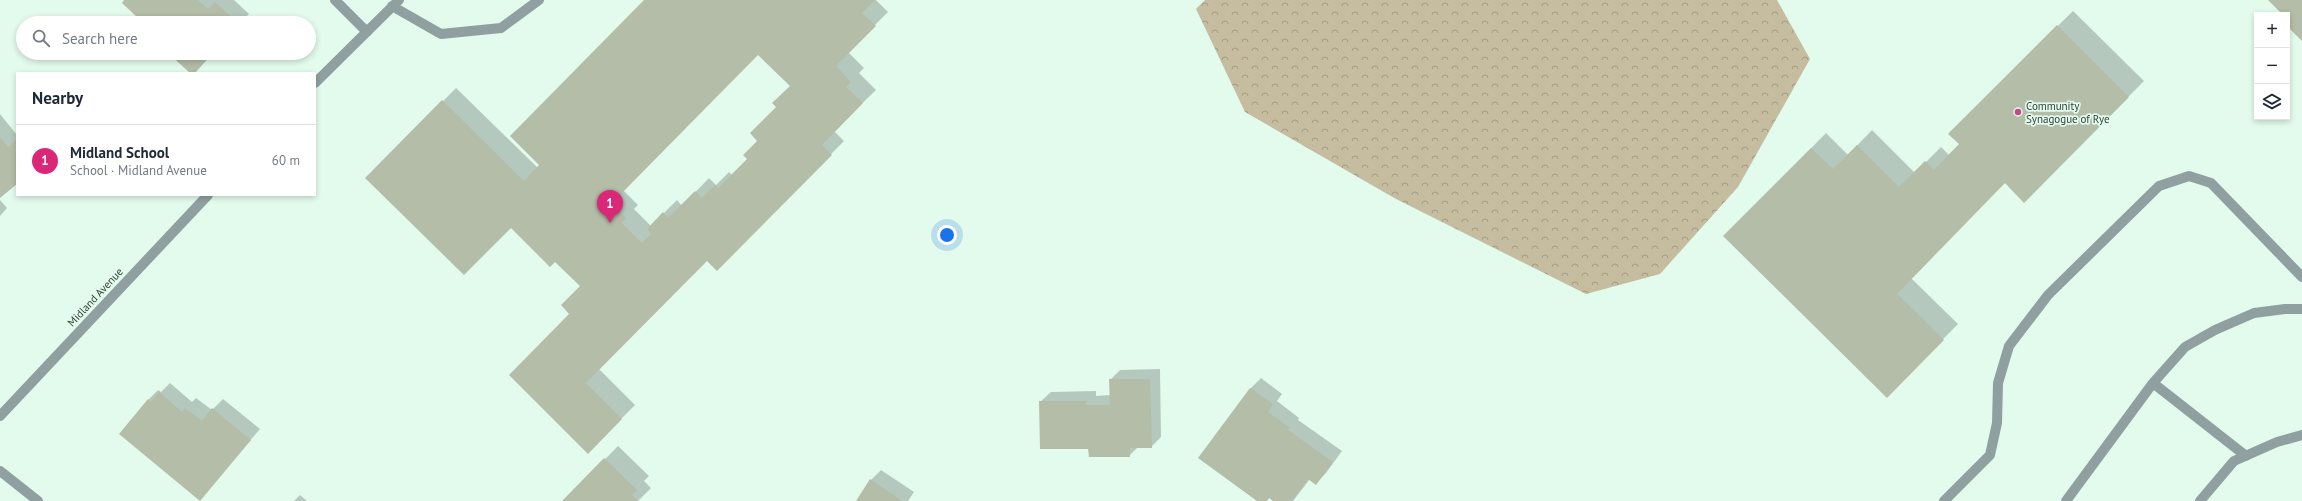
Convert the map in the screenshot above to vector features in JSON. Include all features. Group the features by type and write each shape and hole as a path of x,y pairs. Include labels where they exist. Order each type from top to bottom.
{"street":[{"path":"335,0 367,32"},
{"path":"316,83 396,3 441,34 501,28 539,0"},
{"path":"1944,501 1990,455 1997,423 1998,383 2009,346 2048,295 2159,186 2189,176 2210,183 2302,277"},
{"name":"Midland Avenue","path":"0,416 207,196"},
{"path":"2066,501 2153,383 2185,347 2215,330 2254,313 2285,309 2302,309"},
{"path":"2153,383 2246,456"},
{"path":"2200,501 2234,462 2277,442 2302,435"},
{"path":"0,470 38,501"}],"green space":[{"path":"1205,0 1777,0 1810,59 1738,187 1660,274 1586,294 1396,199 1245,112 1196,9"}],"building":[{"path":"124,0 198,0 208,9 215,2 230,16 136,16 122,3"},
{"path":"644,0 875,0 862,13 876,26 836,66 851,82 846,87 863,103 822,145 832,155 717,271 707,261 586,383 622,419 588,454 509,375 569,314 561,305 580,286 555,262 550,267 511,228 464,275 365,178 442,100 524,181 539,165 510,136","holes":["758,55 790,86 772,103 776,107 750,133 757,141 743,155 747,159 718,188 715,185 702,198 695,191 668,218 663,212 647,229 651,234 642,243 622,223 626,218 611,204"]},
{"path":"2268,0 2302,0 2302,41 2290,29 2290,12 2280,12"},
{"path":"2057,25 2129,97 2024,203 2005,183 1897,294 1944,340 1887,398 1723,236 1811,148 1833,169 1857,145 1899,187 1925,161 1934,170 1959,144 1948,134"},
{"path":"176,60 207,60 196,72 189,72"},
{"path":"0,137 8,147 16,140 16,185 0,198"},
{"path":"1109,379 1150,379 1152,448 1130,448 1130,457 1089,457 1088,449 1040,449 1039,401 1086,401 1086,405 1110,405"},
{"path":"1250,388 1273,404 1268,412 1290,428 1288,430 1333,462 1316,485 1308,479 1292,501 1273,501 1269,498 1267,501 1257,501 1198,458"},
{"path":"159,392 182,412 185,408 202,421 212,408 251,440 200,501 119,434 148,399 151,402"},
{"path":"604,458 637,490 632,495 638,501 562,501"},
{"path":"870,479 902,501 856,501"}],"place":[{"name":"Community Synagogue of Rye","path":"2018,112"},
{"name":"Midland School","path":"610,223"}]}
